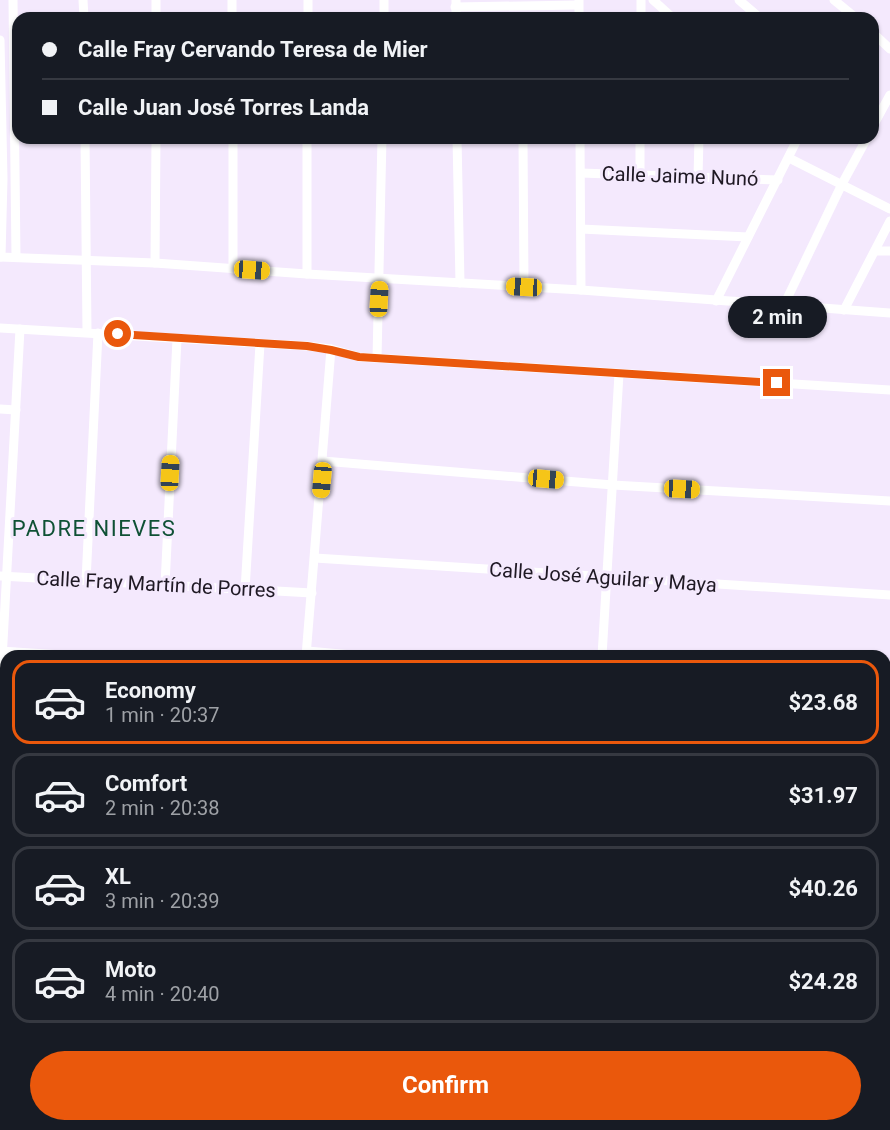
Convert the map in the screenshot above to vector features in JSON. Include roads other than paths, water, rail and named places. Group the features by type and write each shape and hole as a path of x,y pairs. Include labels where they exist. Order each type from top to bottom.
{"street":[{"path":"653,0 666,12"},
{"path":"740,0 753,12"},
{"path":"834,0 848,12"},
{"path":"455,3 579,3"},
{"path":"879,39 890,49"},
{"path":"0,40 1,257 155,263 581,290 890,313"},
{"path":"879,115 890,95"},
{"path":"14,144 15,257"},
{"path":"85,144 87,332"},
{"path":"155,263 156,144"},
{"path":"233,144 233,269"},
{"path":"307,274 308,144"},
{"path":"377,358 382,144"},
{"path":"457,144 460,283"},
{"path":"523,144 524,287"},
{"path":"580,144 581,290"},
{"path":"640,144 640,175"},
{"path":"698,177 699,144"},
{"path":"716,301 795,144"},
{"path":"784,305 864,144"},
{"path":"789,158 890,209"},
{"name":"Calle Jaime Nunó","path":"581,173 778,180"},
{"path":"844,310 890,221"},
{"path":"581,229 748,237"},
{"path":"876,251 890,251"},
{"path":"0,328 260,344 331,350 351,356 377,358 890,390"},
{"path":"2,650 4,576 12,493 20,329"},
{"path":"86,580 98,333"},
{"path":"165,585 177,339"},
{"path":"245,590 260,344"},
{"path":"307,650 331,350"},
{"path":"602,650 620,374"},
{"path":"0,410 16,410"},
{"path":"323,461 613,485 890,501"},
{"path":"0,492 12,493"},
{"name":"Calle José Aguilar y Maya","path":"315,558 890,595"},
{"name":"Calle Fray Martín de Porres","path":"4,576 312,593"},
{"path":"0,692 0,697"}],"district":[{"name":"PADRE NIEVES","path":"94,528"}]}
